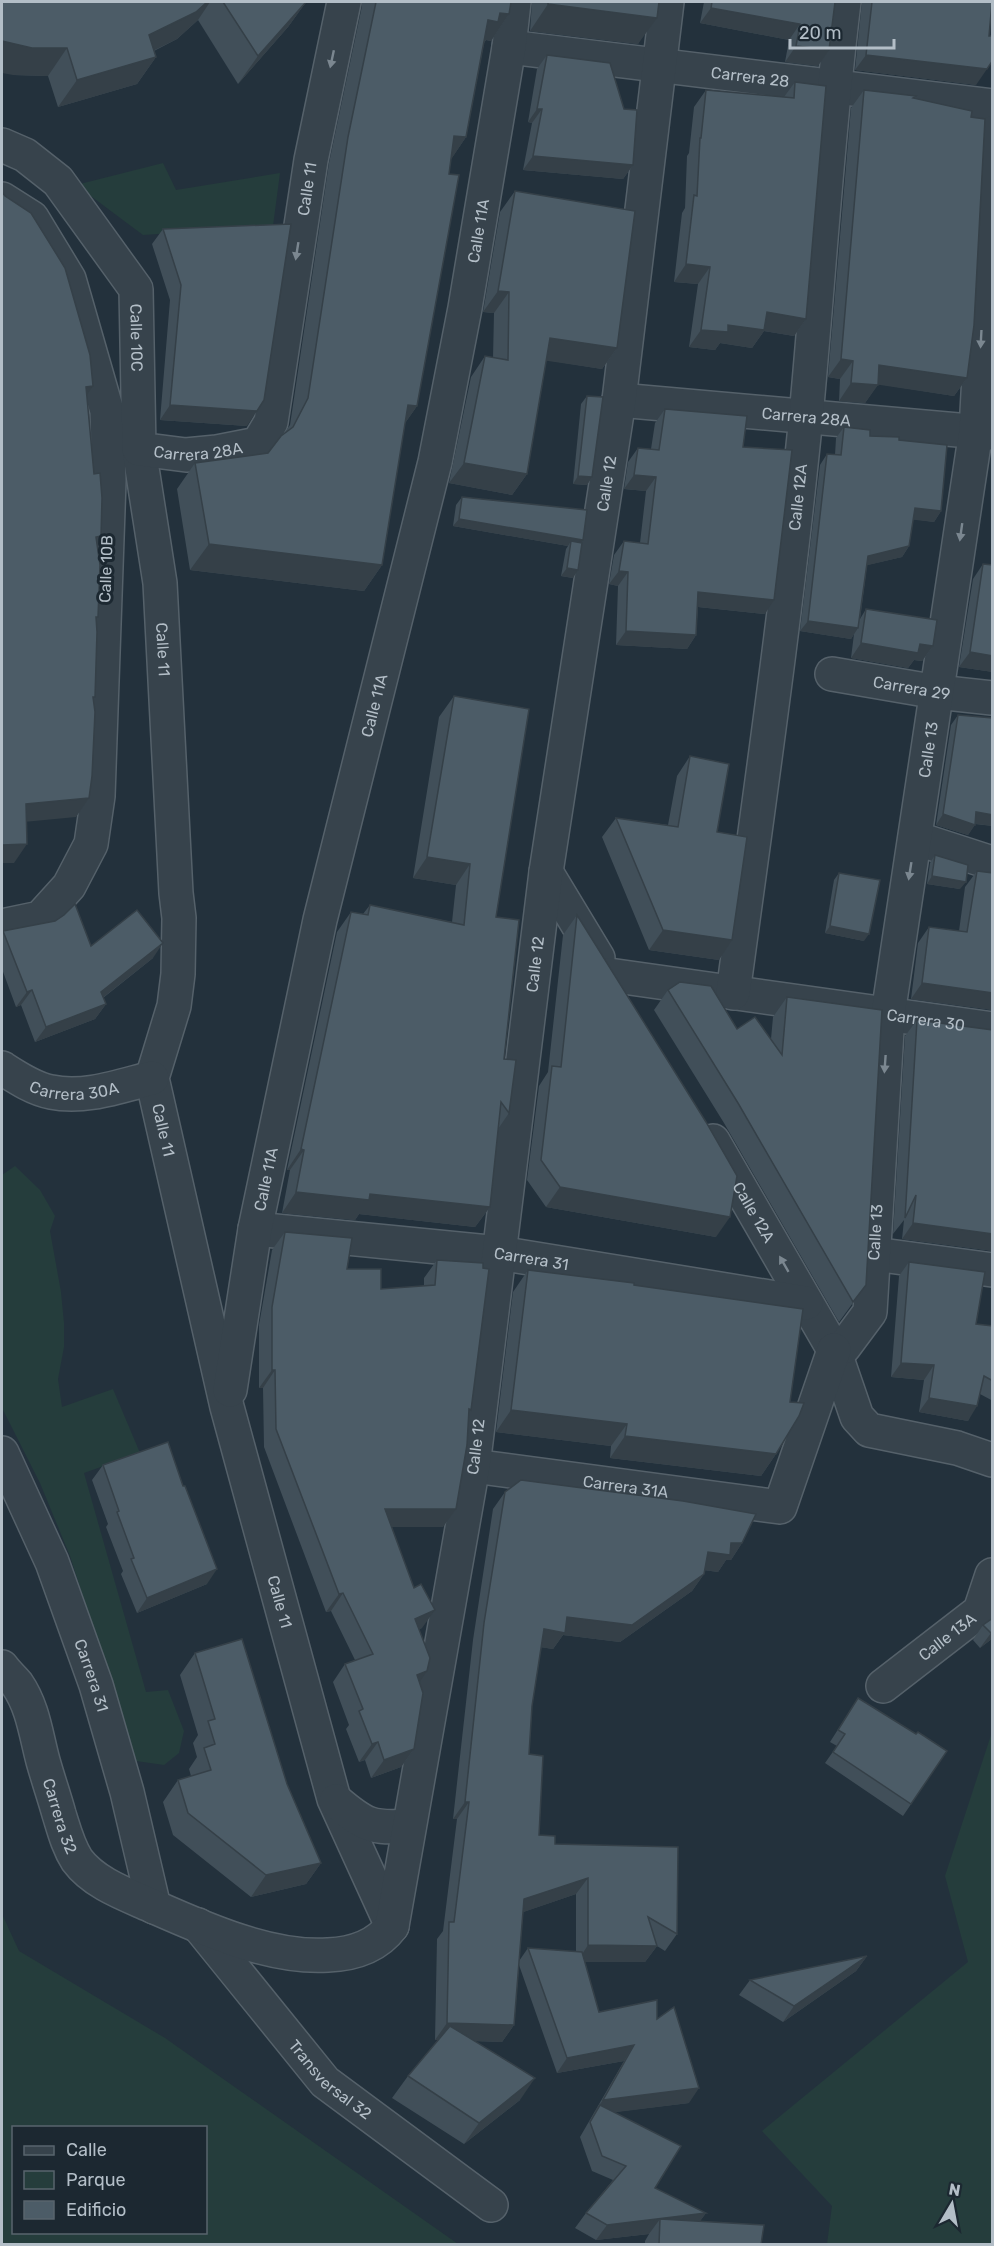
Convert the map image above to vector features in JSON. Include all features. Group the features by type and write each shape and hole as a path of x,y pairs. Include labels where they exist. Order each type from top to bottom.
{"street":[{"name":"Calle 11","path":"258,444 271,422 311,160 344,2"},
{"name":"Calle 11A","path":"227,1407 255,1229 320,920 435,462 465,308 509,47 514,2"},
{"name":"Calle 12","path":"392,1926 473,1466 546,873 619,400 667,2"},
{"name":"Calle 12A","path":"733,993 778,665 806,416 834,86 844,2"},
{"name":"Carrera 28","path":"509,47 993,106"},
{"name":"Calle 13","path":"834,1350 844,1347 870,1312 888,1014 937,692 984,432 993,133"},
{"name":"Calle 10C","path":"2,145 25,155 58,181 136,289 139,449"},
{"name":"Calle 10B","path":"2,199 32,218 69,279 107,411 109,481 98,796 91,844 69,886 40,918 2,926"},
{"name":"Carrera 28A","path":"619,400 984,432"},
{"name":"Carrera 28A","path":"139,449 186,455 258,444"},
{"name":"Calle 11","path":"139,449 160,583 179,918 178,974 174,1006 152,1078 227,1407 334,1799 392,1926"},
{"name":"Carrera 29","path":"832,674 937,692 993,698"},
{"path":"915,838 993,863"},
{"path":"546,873 628,1005"},
{"name":"Carrera 30","path":"609,975 993,1029"},
{"name":"Carrera 30A","path":"2,1068 51,1092 97,1092 152,1078"},
{"name":"Calle 12A","path":"695,1113 834,1350"},
{"name":"Carrera 31","path":"255,1229 499,1252 806,1303"},
{"path":"874,1254 993,1270"},
{"path":"834,1350 857,1417 869,1430 957,1448 993,1460"},
{"name":"Carrera 31A","path":"473,1466 780,1508 834,1350"},
{"name":"Carrera 31","path":"2,1453 52,1562 96,1684 127,1792 176,1916"},
{"name":"Calle 13A","path":"883,1686 980,1611 993,1575"},
{"name":"Carrera 32","path":"2,1667 17,1685 34,1718 43,1761 68,1844 79,1862 96,1878 176,1916"},
{"path":"334,1799 360,1821 384,1828 409,1826"},
{"path":"176,1916 251,1944 288,1953 328,1955 357,1950 382,1939 392,1926"},
{"name":"Transversal 32","path":"176,1916 325,2082 491,2205"}],"green space":[{"path":"163,163 176,190 280,173 273,226 143,235 76,185"},
{"path":"15,1166 40,1190 55,1216 50,1231 64,1323 64,1347 58,1379 62,1407 113,1389 140,1453 84,1473 146,1692 168,1690 184,1731 179,1753 164,1765 136,1761 70,1556 40,1483 2,1408 2,1175"},
{"path":"992,1732 992,2244 827,2244 832,2206 762,2131 968,1962 945,1876"},
{"path":"2,1914 19,1951 165,2038 458,2244 2,2244"}],"building":[{"path":"2,2 207,2 196,12 149,35 156,57 77,80 67,48 32,48 2,41"},
{"path":"223,2 306,2 258,56"},
{"path":"376,2 511,2 509,14 500,13 498,22 488,20 466,137 454,136 449,174 459,175 417,406 408,405 382,565 209,544 195,463 268,453 281,436 293,427 308,398 348,137"},
{"path":"548,2 659,2 657,18 548,4"},
{"path":"712,2 835,2 829,50 796,46 800,24 711,8"},
{"path":"872,2 992,2 989,36 993,36 993,60 987,69 866,55"},
{"path":"547,55 610,63 624,109 637,110 633,165 533,156 542,109 537,109"},
{"path":"795,82 826,86 806,319 767,312 764,330 728,325 728,332 701,330 710,267 686,264 694,195 697,196 700,138 706,90 794,98"},
{"path":"864,90 916,96 913,98 972,111 971,117 985,119 974,325 967,378 879,365 878,385 851,383 853,361 841,359"},
{"path":"515,191 635,211 617,348 550,338 527,474 464,463 485,356 508,360 509,292 498,291"},
{"path":"2,192 31,213 65,268 90,355 93,386 86,387 94,474 100,473 102,498 101,536 96,537 100,565 98,617 96,617 92,776 89,798 26,804 27,844 2,845"},
{"path":"291,224 264,400 257,411 170,405 181,285 163,229"},
{"path":"587,396 603,397 592,477 578,476"},
{"path":"665,409 747,416 743,447 792,450 774,600 698,592 696,635 626,631 628,572 619,571 624,541 648,544 656,477 634,475 638,448 659,450"},
{"path":"844,427 870,430 870,436 899,437 899,440 947,445 941,511 915,508 909,546 868,556 858,628 808,621 827,454 841,455"},
{"path":"462,497 587,510 583,540 459,519"},
{"path":"571,541 582,543 578,570 567,568"},
{"path":"983,564 993,565 993,656 970,652"},
{"path":"866,609 937,620 933,646 920,644 918,653 861,643"},
{"path":"454,696 529,709 496,917 519,920 504,1059 516,1060 509,1113 501,1102 490,1207 370,1194 369,1200 296,1192 304,1150 301,1149 351,912 368,915 370,905 464,925 470,864 427,857"},
{"path":"958,715 993,718 993,815 976,812 975,825 943,814"},
{"path":"690,756 729,764 717,832 747,837 732,940 663,930 616,818 678,827"},
{"path":"935,855 968,865 966,882 932,876"},
{"path":"977,871 993,873 993,993 922,983 929,927 967,932"},
{"path":"839,873 880,880 869,934 830,926"},
{"path":"75,904 91,946 137,910 163,943 101,992 106,1004 46,1027 32,990 27,992 3,931 55,921"},
{"path":"577,915 737,1176 730,1217 560,1187 541,1160 552,1066 561,1067"},
{"path":"680,982 711,986 737,1029 755,1017 782,1055 787,997 882,1010 866,1285 853,1302 738,1103 668,990"},
{"path":"917,1020 993,1030 993,1234 913,1223 916,1195 905,1218"},
{"path":"285,1232 352,1238 347,1269 381,1269 381,1289 435,1285 437,1260 483,1263 483,1268 489,1269 471,1410 469,1409 467,1445 456,1509 385,1509 414,1588 421,1584 435,1610 415,1619 430,1658 427,1671 417,1675 423,1693 414,1749 384,1760 378,1742 372,1744 359,1711 363,1709 345,1664 373,1654 343,1593 339,1594 276,1429 275,1370 272,1370 272,1307"},
{"path":"909,1262 985,1272 976,1324 993,1326 993,1381 984,1376 977,1406 929,1398 934,1365 901,1363"},
{"path":"528,1270 634,1283 634,1285 803,1309 790,1402 804,1403 799,1416 776,1454 625,1436 627,1424 511,1410"},
{"path":"168,1442 183,1486 185,1486 217,1569 147,1598 131,1559 134,1558 103,1465"},
{"path":"521,1480 683,1501 756,1514 742,1543 731,1543 730,1555 708,1552 704,1574 632,1625 567,1617 565,1633 544,1629 532,1706 529,1754 543,1756 539,1835 555,1836 555,1844 678,1847 677,1934 648,1917 657,1946 588,1945 588,1878 524,1899 514,2025 447,2023 449,1922 454,1922 469,1802 465,1802 484,1623 505,1492"},
{"path":"993,1618 993,1632 991,1633 983,1625"},
{"path":"242,1639 287,1784 321,1863 266,1875 188,1813 178,1780 211,1770 204,1748 215,1744 208,1721 215,1719 195,1653"},
{"path":"858,1698 947,1751 911,1804 833,1752 845,1734 838,1730"},
{"path":"528,1948 582,1952 599,2012 657,2000 657,2019 674,2007 699,2088 603,2100 634,2045 567,2058"},
{"path":"867,1956 794,2006 750,1980"},
{"path":"450,2026 535,2078 479,2123 408,2076"},
{"path":"600,2105 681,2146 655,2188 706,2213 607,2225 586,2213 626,2166 602,2156 590,2122"},
{"path":"660,2219 764,2225 761,2244 659,2244"}]}
